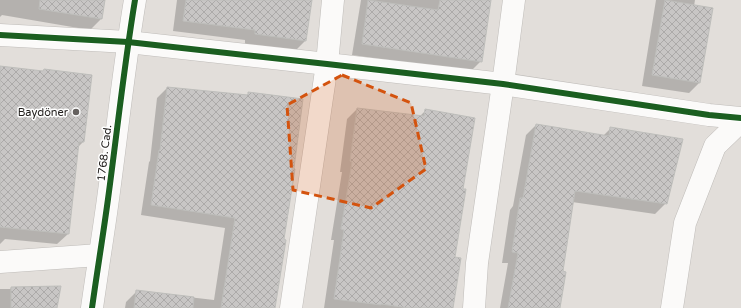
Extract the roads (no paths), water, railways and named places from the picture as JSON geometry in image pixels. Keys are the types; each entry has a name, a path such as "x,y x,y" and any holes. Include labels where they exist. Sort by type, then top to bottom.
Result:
{"street":[{"name":"1768. Cad.","path":"92,308 135,0"},
{"path":"292,308 327,64 333,0"},
{"path":"474,308 477,263 514,0"},
{"path":"0,35 128,42 327,64 503,84 709,115 741,118"},
{"path":"672,308 685,223 715,146 741,122"},
{"path":"0,262 99,255"}],"place":[{"name":"Baydöner","path":"76,112"}]}
